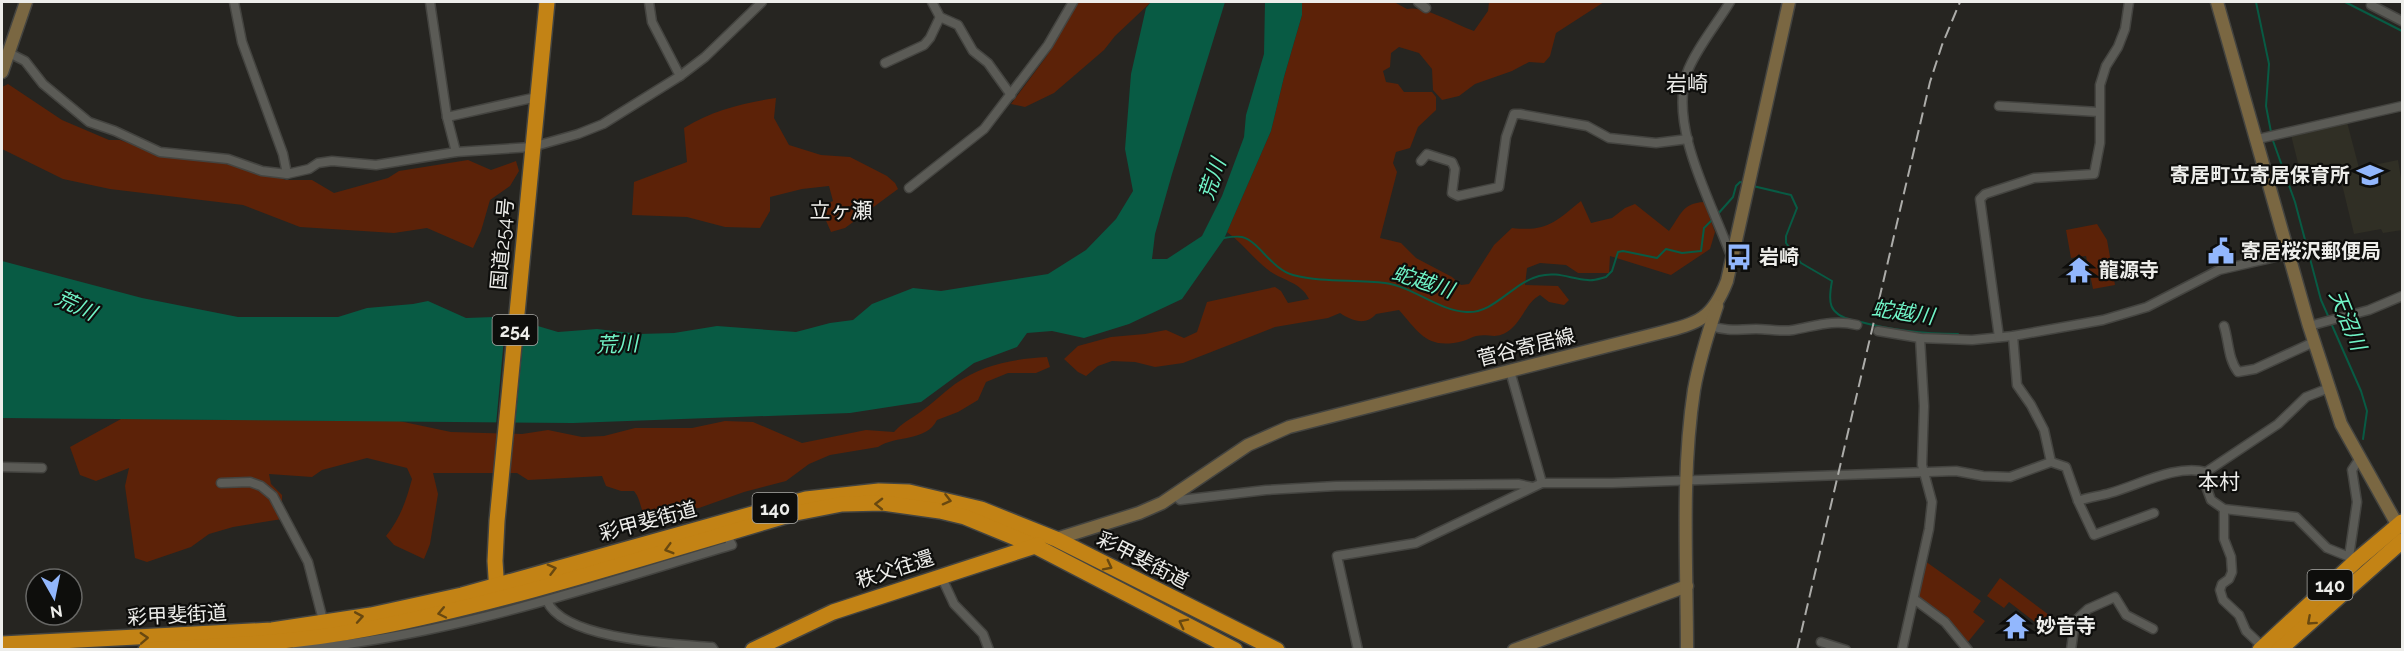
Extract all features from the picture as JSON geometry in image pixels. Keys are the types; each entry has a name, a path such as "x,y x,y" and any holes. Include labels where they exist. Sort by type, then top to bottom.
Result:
{"highway":[{"name":"国道254号","path":"497,592 495,561 501,476 547,2"},
{"name":"彩甲斐街道","path":"146,650 330,639 453,610 497,592 724,528 842,504 883,503 908,499 981,509 1056,539 1277,650"},
{"name":"彩甲斐街道","path":"908,499 965,517 1035,546 1235,650"},
{"name":"140","path":"2261,648 2353,559 2401,531"},
{"name":"140","path":"2279,650 2401,531"},
{"name":"秩父往還","path":"753,650 833,612 1056,539"},
{"path":"1151,608 1158,592"},
{"name":"彩甲斐街道","path":"2,644 231,633 330,639"}],"street":[{"path":"234,2 242,42 284,154 287,174"},
{"path":"430,2 447,117 456,152"},
{"path":"649,2 652,22 680,76"},
{"path":"9,53 25,61 44,84 89,123 115,131 160,152 228,159 262,171 287,174 309,170 318,163 332,160 376,165 456,152 532,147 603,124 680,76 705,57 762,2"},
{"path":"933,2 940,17 958,25 973,51 988,63 1011,95"},
{"path":"909,188 984,129 1048,45 1073,2"},
{"path":"1418,2 1425,8"},
{"path":"1730,2 1688,71 1682,108 1688,140 1706,196 1732,259"},
{"name":"菅谷寄居線","path":"1056,539 1139,513 1162,503 1248,445 1289,427 1700,320 1719,301 1732,259 1789,2"},
{"path":"1999,338 1980,199 1985,194 2034,178 2094,174 2100,143 2100,85 2106,66 2118,47 2125,29 2129,2"},
{"path":"2217,2 2258,139 2309,326 2341,424 2401,531"},
{"path":"2,72 22,4"},
{"path":"2371,5 2403,21"},
{"path":"885,63 924,45 940,17"},
{"path":"447,117 537,97"},
{"path":"1999,106 2099,112"},
{"path":"2258,139 2403,106"},
{"path":"1421,160 1427,154 1452,162 1455,169 1452,193 1458,196 1499,187 1506,137 1514,114 1587,126 1609,138 1656,143 1688,140"},
{"path":"1878,331 1920,338 1962,340 1999,338 2122,316 2147,307 2219,270 2289,254"},
{"path":"2309,326 2369,310 2403,296"},
{"path":"1687,650 1687,480 1695,388 1719,301"},
{"path":"1710,327 1736,332 1752,329 1792,330 1827,322 1843,322 1857,326"},
{"path":"2224,326 2230,344 2232,363 2238,372 2255,369 2314,342"},
{"path":"2013,336 2017,385 2044,430 2051,462"},
{"path":"1902,650 1932,502 1923,471 1924,406 1920,338"},
{"path":"1510,371 1542,483"},
{"path":"2206,472 2278,424 2306,397 2329,388"},
{"path":"2206,472 2207,489 2211,500 2224,508 2295,517 2327,548 2353,559 2356,502 2352,470 2360,458"},
{"path":"1358,650 1337,556 1416,543 1477,516 1542,483 1923,471 1956,471 1983,476 2010,477 2051,462 2066,467 2078,501 2094,535 2154,513"},
{"path":"2,467 42,468"},
{"path":"2078,501 2112,493 2150,478 2196,469 2206,472"},
{"path":"221,483 250,482 261,486 273,496 308,562 330,639"},
{"path":"1174,495 1180,500 1266,490 1336,486 1518,484 1532,487"},
{"path":"2224,508 2224,538 2231,557 2232,572 2220,590 2223,600 2239,615 2246,631 2261,648"},
{"path":"296,650 330,639 462,624 548,601 732,545 724,528"},
{"path":"941,576 954,604 983,634 989,650"},
{"path":"1514,650 1687,586"},
{"path":"2071,650 2075,621 2088,609 2115,597 2126,615 2153,629"},
{"path":"1914,599 1945,622 1968,650"},
{"path":"548,601 557,616 606,634 639,641 712,647 714,650"},
{"path":"1821,642 1846,650"}],"shaded area":[{"path":"1078,2 1151,2 1115,36 1104,50 1054,93 1025,107 1011,104 1046,57"},
{"path":"1302,2 1394,2 1407,9 1431,13 1474,31 1488,11 1489,2 1604,2 1556,33 1550,56 1544,63 1529,62 1512,71 1475,84 1459,96 1442,100 1433,90 1432,69 1419,53 1399,47 1391,53 1390,67 1383,71 1386,82 1398,84 1404,92 1432,92 1436,97 1436,110 1418,127 1410,148 1396,152 1393,163 1397,172 1380,238 1401,243 1416,258 1452,277 1461,285 1469,284 1494,245 1512,228 1534,228 1550,224 1581,201 1591,223 1612,218 1635,204 1669,231 1686,207 1704,202 1715,232 1710,249 1671,275 1610,256 1609,273 1578,273 1566,265 1540,263 1527,268 1525,285 1558,286 1569,300 1564,305 1549,302 1540,295 1531,302 1511,329 1497,336 1481,335 1463,341 1441,343 1419,333 1399,310 1376,314 1363,321 1354,320 1340,313 1328,318 1275,327 1183,363 1155,367 1135,362 1112,361 1098,366 1086,376 1078,372 1064,359 1078,346 1111,337 1166,330 1184,338 1197,332 1207,302 1275,287 1281,291 1288,303 1309,299 1301,288 1272,273 1227,232 1271,131 1302,15"},
{"path":"8,84 62,120 109,140 120,140 165,156 223,163 286,180 312,180 334,193 388,178 399,171 468,160 491,170 516,161 519,171 510,186 490,200 481,231 473,248 427,228 394,233 300,227 243,205 110,189 63,179 2,149 2,87"},
{"path":"776,98 774,118 789,145 821,155 850,157 887,176 898,189 845,228 831,232 820,207 833,201 829,186 802,189 770,197 770,211 760,228 725,227 687,217 632,215 634,182 687,162 684,128 706,116 728,108"},
{"name":"寄居町立寄居保育所","path":"2347,122 2359,168 2398,160 2402,184 2402,230 2383,233 2381,229 2354,234 2339,172 2302,179 2291,135"},
{"path":"2097,224 2107,240 2115,285 2093,289 2086,256 2071,258 2066,230"},
{"path":"1047,357 1050,367 1036,373 1008,373 986,382 978,400 958,412 937,420 926,432 878,447 830,455 809,464 786,481 744,492 699,508 679,509 671,506 665,515 653,523 645,515 634,491 621,491 606,486 602,476 528,480 517,473 433,473 438,494 430,544 424,559 394,545 386,536 399,516 412,479 407,468 367,458 322,470 312,477 269,474 271,484 282,495 282,519 233,527 209,534 191,547 147,562 135,558 125,486 129,468 96,481 80,475 70,447 121,419 399,421 451,432 522,434 548,430 582,437 604,436 635,428 692,428 725,421 753,422 802,443 866,430 894,432 966,377 988,367 1011,361"},
{"path":"1925,561 1981,601 1973,612 1985,621 1967,643 1945,615 1917,597"},
{"path":"2000,578 2049,615 2040,626 2009,602 2004,608 1987,596"}],"water":[{"name":"荒川","path":"1151,2 1225,2 1155,234 1152,259 1167,259 1202,236 1222,196 1244,137 1246,115 1264,54 1265,2 1302,2 1302,15 1271,131 1224,239 1182,299 1129,324 1084,338 1052,331 1027,333 1017,347 974,363 921,402 850,413 573,423 2,418 2,261 142,298 238,317 338,317 367,308 428,301 466,318 494,317 558,332 597,329 639,334 674,333 717,326 796,332 830,323 853,320 872,304 913,288 941,291 1048,274 1086,250 1116,219 1133,191 1125,149 1131,74 1146,8"}],"pier":[{"path":"506,316 525,320 515,425 496,425"}],"waterway":[{"name":"天沼川","path":"2256,2 2269,64 2266,106 2271,132"},
{"path":"2345,2 2402,31"},
{"name":"天沼川","path":"2272,138 2295,202 2321,300 2329,318"},
{"name":"蛇越川","path":"1717,215 1733,197 1736,186 1740,182 1744,183"},
{"name":"蛇越川","path":"1753,186 1791,195 1797,208 1786,236 1786,243 1801,263 1832,281 1831,306 1838,314 1852,320"},
{"name":"蛇越川","path":"1224,238 1240,237 1248,240 1278,267 1293,275 1396,285 1445,307 1466,312 1485,308 1520,285 1539,276 1558,275 1590,280 1606,277 1612,271 1618,252 1657,258 1666,249 1682,253 1701,251 1704,228 1713,219"},
{"name":"蛇越川","path":"1857,321 1907,331 1958,334"},
{"name":"天沼川","path":"2331,323 2361,391 2367,411 2363,439"}],"railway":[{"path":"1797,650 1930,82 1960,2"}],"place":[{"name":"寄居町立寄居保育所","path":"2370,175"},
{"name":"寄居桜沢郵便局","path":"2221,251"},
{"name":"岩崎","path":"1739,257"},
{"name":"龍源寺","path":"2079,270"},
{"name":"妙音寺","path":"2016,626"}],"district":[{"name":"岩崎","path":"1687,83"},
{"name":"立ヶ瀬","path":"841,210"},
{"name":"本村","path":"2219,481"}]}
